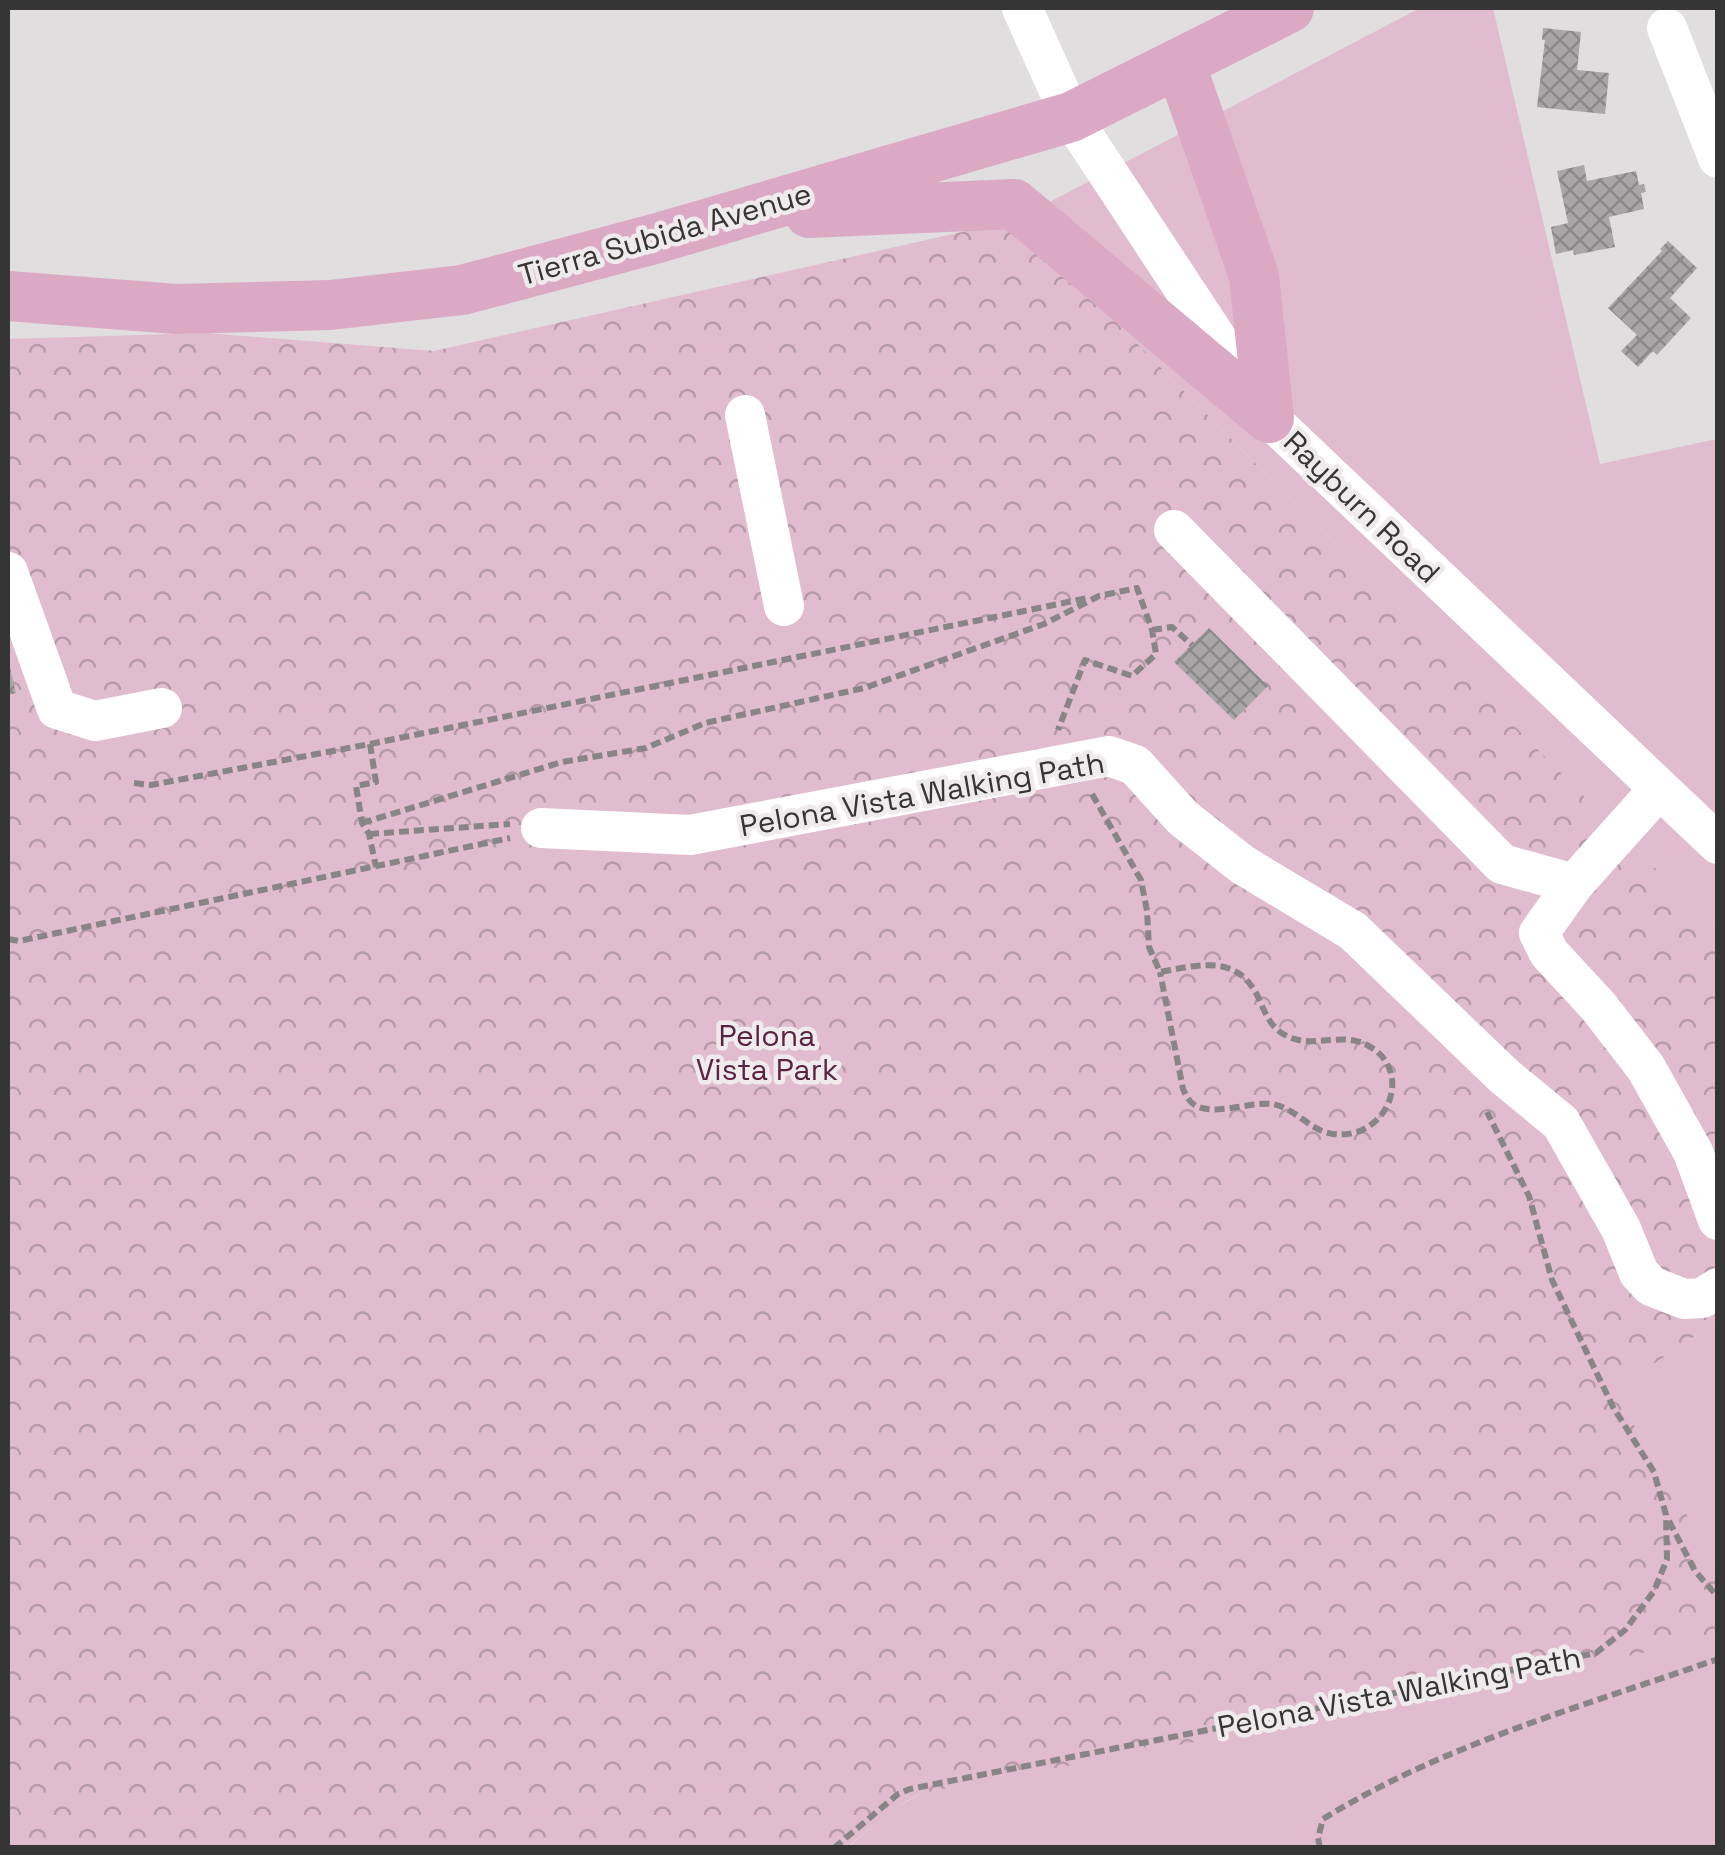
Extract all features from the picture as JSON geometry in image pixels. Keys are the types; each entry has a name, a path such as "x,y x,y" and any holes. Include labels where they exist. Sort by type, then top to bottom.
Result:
{"main road":[{"name":"Tierra Subida Avenue","path":"8,296 176,308 330,305 462,290 1072,117 1288,8"},
{"path":"1180,63 1254,276 1269,418"},
{"path":"729,217 1014,204 1269,418"}],"street":[{"name":"Rayburn Road","path":"1022,8 1072,117 1269,418 1718,844"},
{"path":"1668,28 1718,158"},
{"path":"745,415 784,606"},
{"path":"1174,530 1502,864 1574,884"},
{"path":"8,572 57,708 95,722 162,708"},
{"name":"Pelona Vista Walking Path","path":"540,828 690,836 1109,756 1135,765 1183,818 1242,865 1353,931 1504,1076 1561,1123 1621,1230 1639,1273 1652,1286 1684,1298 1702,1298 1718,1288"},
{"path":"1660,789 1574,884 1538,933 1550,954 1600,1006 1646,1068 1693,1152 1718,1220"}],"path":[{"path":"134,783 151,785 370,744 1137,588 1156,654 1132,676 1085,660 1066,704"},
{"path":"362,824 562,762 646,748 705,723 864,688 1044,624 1099,596"},
{"path":"1152,630 1172,627 1192,644"},
{"path":"370,744 376,782 356,786 362,824 369,834 376,867"},
{"path":"1074,762 1142,880 1149,947 1160,972 1183,1089 1192,1104 1207,1110 1266,1103 1284,1106 1329,1134 1356,1133 1382,1116 1391,1100 1392,1083 1388,1067 1368,1045 1335,1039 1297,1041 1282,1034 1266,1016 1246,980 1222,965 1210,963 1160,972"},
{"path":"369,834 501,824 540,828"},
{"path":"8,939 19,941 502,841 540,828"},
{"name":"Pelona Vista Walking Path","path":"834,1848 898,1794 910,1789 1596,1654 1626,1630 1654,1591 1667,1559 1666,1515 1654,1472 1613,1407 1552,1280 1530,1196 1480,1096"},
{"path":"1666,1515 1694,1571 1718,1596"},
{"path":"1320,1848 1323,1818 1414,1769 1446,1754 1718,1659"}],"green space":[{"path":"1420,8 1493,8 1600,464 1717,439 1717,931 1015,220"},
{"name":"Pelona Vista Park","path":"1015,220 1717,931 1717,1321 1614,1391 1717,1566 1717,1637 1451,1694 923,1793 892,1810 848,1847 8,1847 8,339 206,333 434,351"},
{"path":"1717,1321 1717,1566 1614,1391"},
{"path":"1717,1637 1717,1847 848,1848 887,1812 923,1793"}],"building":[{"path":"1543,28 1581,32 1577,70 1609,73 1605,114 1537,107"},
{"path":"1584,165 1587,181 1636,171 1639,185 1644,184 1646,192 1641,193 1644,209 1609,217 1615,247 1574,255 1573,250 1556,254 1551,227 1568,223 1557,171"},
{"path":"1668,241 1697,268 1670,298 1691,318 1657,355 1653,351 1638,367 1621,351 1637,335 1608,308"},
{"path":"1209,628 1268,686 1234,720 1174,662"},
{"path":"8,660 16,693 8,695"}]}
